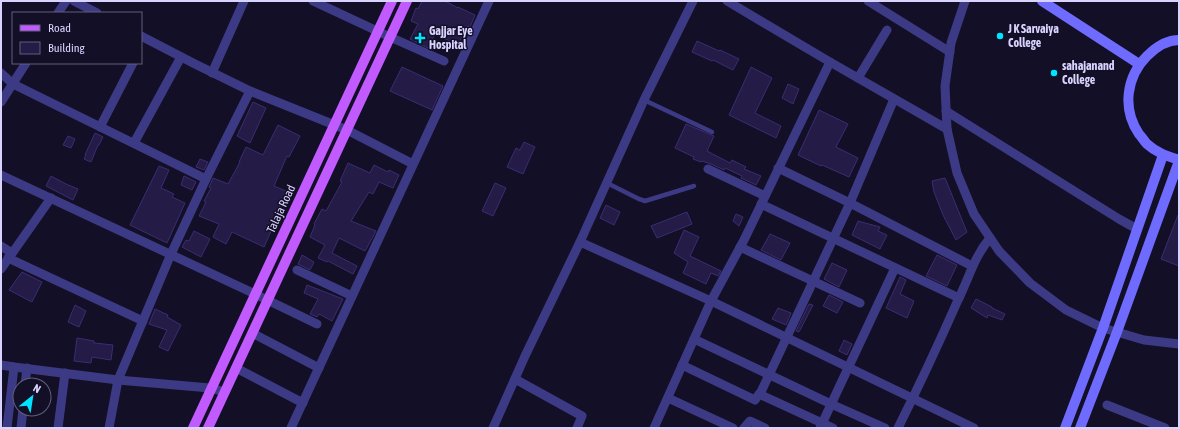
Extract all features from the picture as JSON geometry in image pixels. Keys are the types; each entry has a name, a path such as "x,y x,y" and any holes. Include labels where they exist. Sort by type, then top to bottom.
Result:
{"main road":[{"name":"Talaja Road","path":"193,428 210,388 392,1"},
{"path":"208,428 407,1"}],"street":[{"path":"59,12 66,1"},
{"path":"74,1 95,12"},
{"path":"212,73 244,1"},
{"path":"313,1 390,38 444,61"},
{"path":"291,428 489,1"},
{"path":"493,428 580,242 644,100 693,1"},
{"path":"727,1 947,129"},
{"path":"868,1 950,52"},
{"path":"965,1 951,43 945,86 946,111 947,129 957,173 974,214 999,251 1030,283 1066,310 1102,328 1144,340 1179,344"},
{"path":"1042,1 1139,64"},
{"path":"858,78 887,30"},
{"path":"1080,428 1117,332 1179,160 1163,156 1146,143 1134,125 1128,105 1130,83 1139,64 1154,49 1174,40 1179,40"},
{"path":"142,41 181,57 250,91 347,130 414,164"},
{"path":"134,143 181,57"},
{"path":"654,428 711,301 740,247 830,62"},
{"path":"1,102 25,64"},
{"path":"100,126 132,64"},
{"path":"1,73 13,84 206,179"},
{"path":"109,428 118,380 171,254 206,179 250,91"},
{"path":"682,365 755,400 760,394 850,203 894,99"},
{"path":"946,111 1137,229"},
{"path":"1065,428 1163,156"},
{"path":"778,168 850,203 972,266"},
{"path":"708,169 834,238 959,298"},
{"path":"1,175 317,324"},
{"path":"1,269 50,198"},
{"path":"898,428 959,298 972,266 982,248 990,238"},
{"path":"580,242 711,301 974,428"},
{"path":"1,246 10,256 143,321"},
{"path":"740,247 814,280 860,303"},
{"path":"821,426 895,268"},
{"path":"297,270 352,296"},
{"path":"252,333 319,368"},
{"path":"694,339 885,428"},
{"path":"1,364 14,367 118,380 210,388 225,392"},
{"path":"7,428 14,367"},
{"path":"26,377 27,368"},
{"path":"236,368 303,403"},
{"path":"58,428 65,373"},
{"path":"515,379 582,416 577,428"},
{"path":"760,394 821,426 833,428"},
{"path":"668,398 733,428"},
{"path":"1108,405 1165,428"},
{"path":"20,428 22,417"},
{"path":"744,428 750,421 765,428"}],"lane":[{"path":"644,100 712,132"},
{"path":"606,183 645,201 694,186"}],"building":[{"path":"422,1 445,1 475,15 470,27 467,26 458,45 435,34 428,48 410,39 418,24 411,21 416,8 418,9"},
{"path":"697,41 739,59 733,70 692,52"},
{"path":"402,67 443,86 432,110 390,91"},
{"path":"751,67 772,78 755,113 781,126 776,138 729,115"},
{"path":"788,84 799,89 793,104 782,98"},
{"path":"253,102 266,108 250,143 237,136"},
{"path":"819,110 848,124 836,147 858,158 849,177 798,155"},
{"path":"686,124 714,136 707,151 730,163 732,160 746,167 744,169 761,176 756,185 725,168 724,170 711,164 693,159 694,157 675,148"},
{"path":"278,125 300,136 289,157 287,156 274,186 286,191 279,208 281,209 264,247 232,232 226,244 213,237 219,224 199,216 206,202 204,201 211,188 209,187 213,178 228,184 246,147 263,155"},
{"path":"95,133 103,137 91,162 84,159"},
{"path":"68,136 75,139 71,148 63,145"},
{"path":"524,142 535,147 523,174 507,167 516,148 520,150"},
{"path":"200,159 208,162 204,170 196,167"},
{"path":"348,163 370,173 374,165 388,172 389,170 399,175 393,188 379,182 373,194 369,192 351,221 376,231 365,251 339,238 332,253 357,266 353,274 328,261 327,262 318,258 325,245 310,237 315,225 314,224 322,209 326,211 342,182 340,181"},
{"path":"159,166 169,170 161,188 174,194 172,197 185,203 167,243 130,225"},
{"path":"51,176 78,189 73,200 46,186"},
{"path":"184,176 196,182 192,190 181,185"},
{"path":"945,178 967,232 956,240 943,215 934,192 932,181"},
{"path":"495,183 506,188 493,216 482,211"},
{"path":"606,205 620,212 614,225 600,218"},
{"path":"687,212 692,224 657,238 651,226"},
{"path":"736,214 743,217 739,226 733,221"},
{"path":"1179,215 1179,266 1161,259"},
{"path":"858,221 880,227 878,231 887,235 880,249 852,235"},
{"path":"684,230 699,237 690,256 721,271 718,276 711,273 706,284 683,273 688,262 674,253"},
{"path":"194,231 210,239 201,257 182,247 186,240 189,241"},
{"path":"770,234 790,243 781,260 761,250"},
{"path":"302,255 314,262 310,270 298,264"},
{"path":"937,255 957,265 947,286 926,276"},
{"path":"832,263 847,270 839,287 824,279"},
{"path":"22,272 42,282 32,302 9,290"},
{"path":"900,277 906,280 900,294 914,301 907,318 886,308"},
{"path":"307,285 343,299 332,321 319,314 317,317 310,314 318,299 304,293"},
{"path":"829,295 843,302 837,313 823,306"},
{"path":"976,299 1005,314 1002,320 988,315 987,318 971,308"},
{"path":"809,304 813,305 799,332 796,331"},
{"path":"75,305 86,311 79,327 68,322"},
{"path":"778,308 791,313 786,325 772,319"},
{"path":"155,309 168,315 167,317 181,325 168,351 159,347 167,330 149,324"},
{"path":"77,338 94,341 94,343 113,345 111,360 92,357 91,363 74,361"},
{"path":"844,340 852,344 847,355 839,351"}],"place":[{"name":"J K Sarvaiya College","path":"1000,36"},
{"name":"Gajjar Eye Hospital","path":"420,38"},
{"name":"sahajanand College","path":"1054,73"}]}
